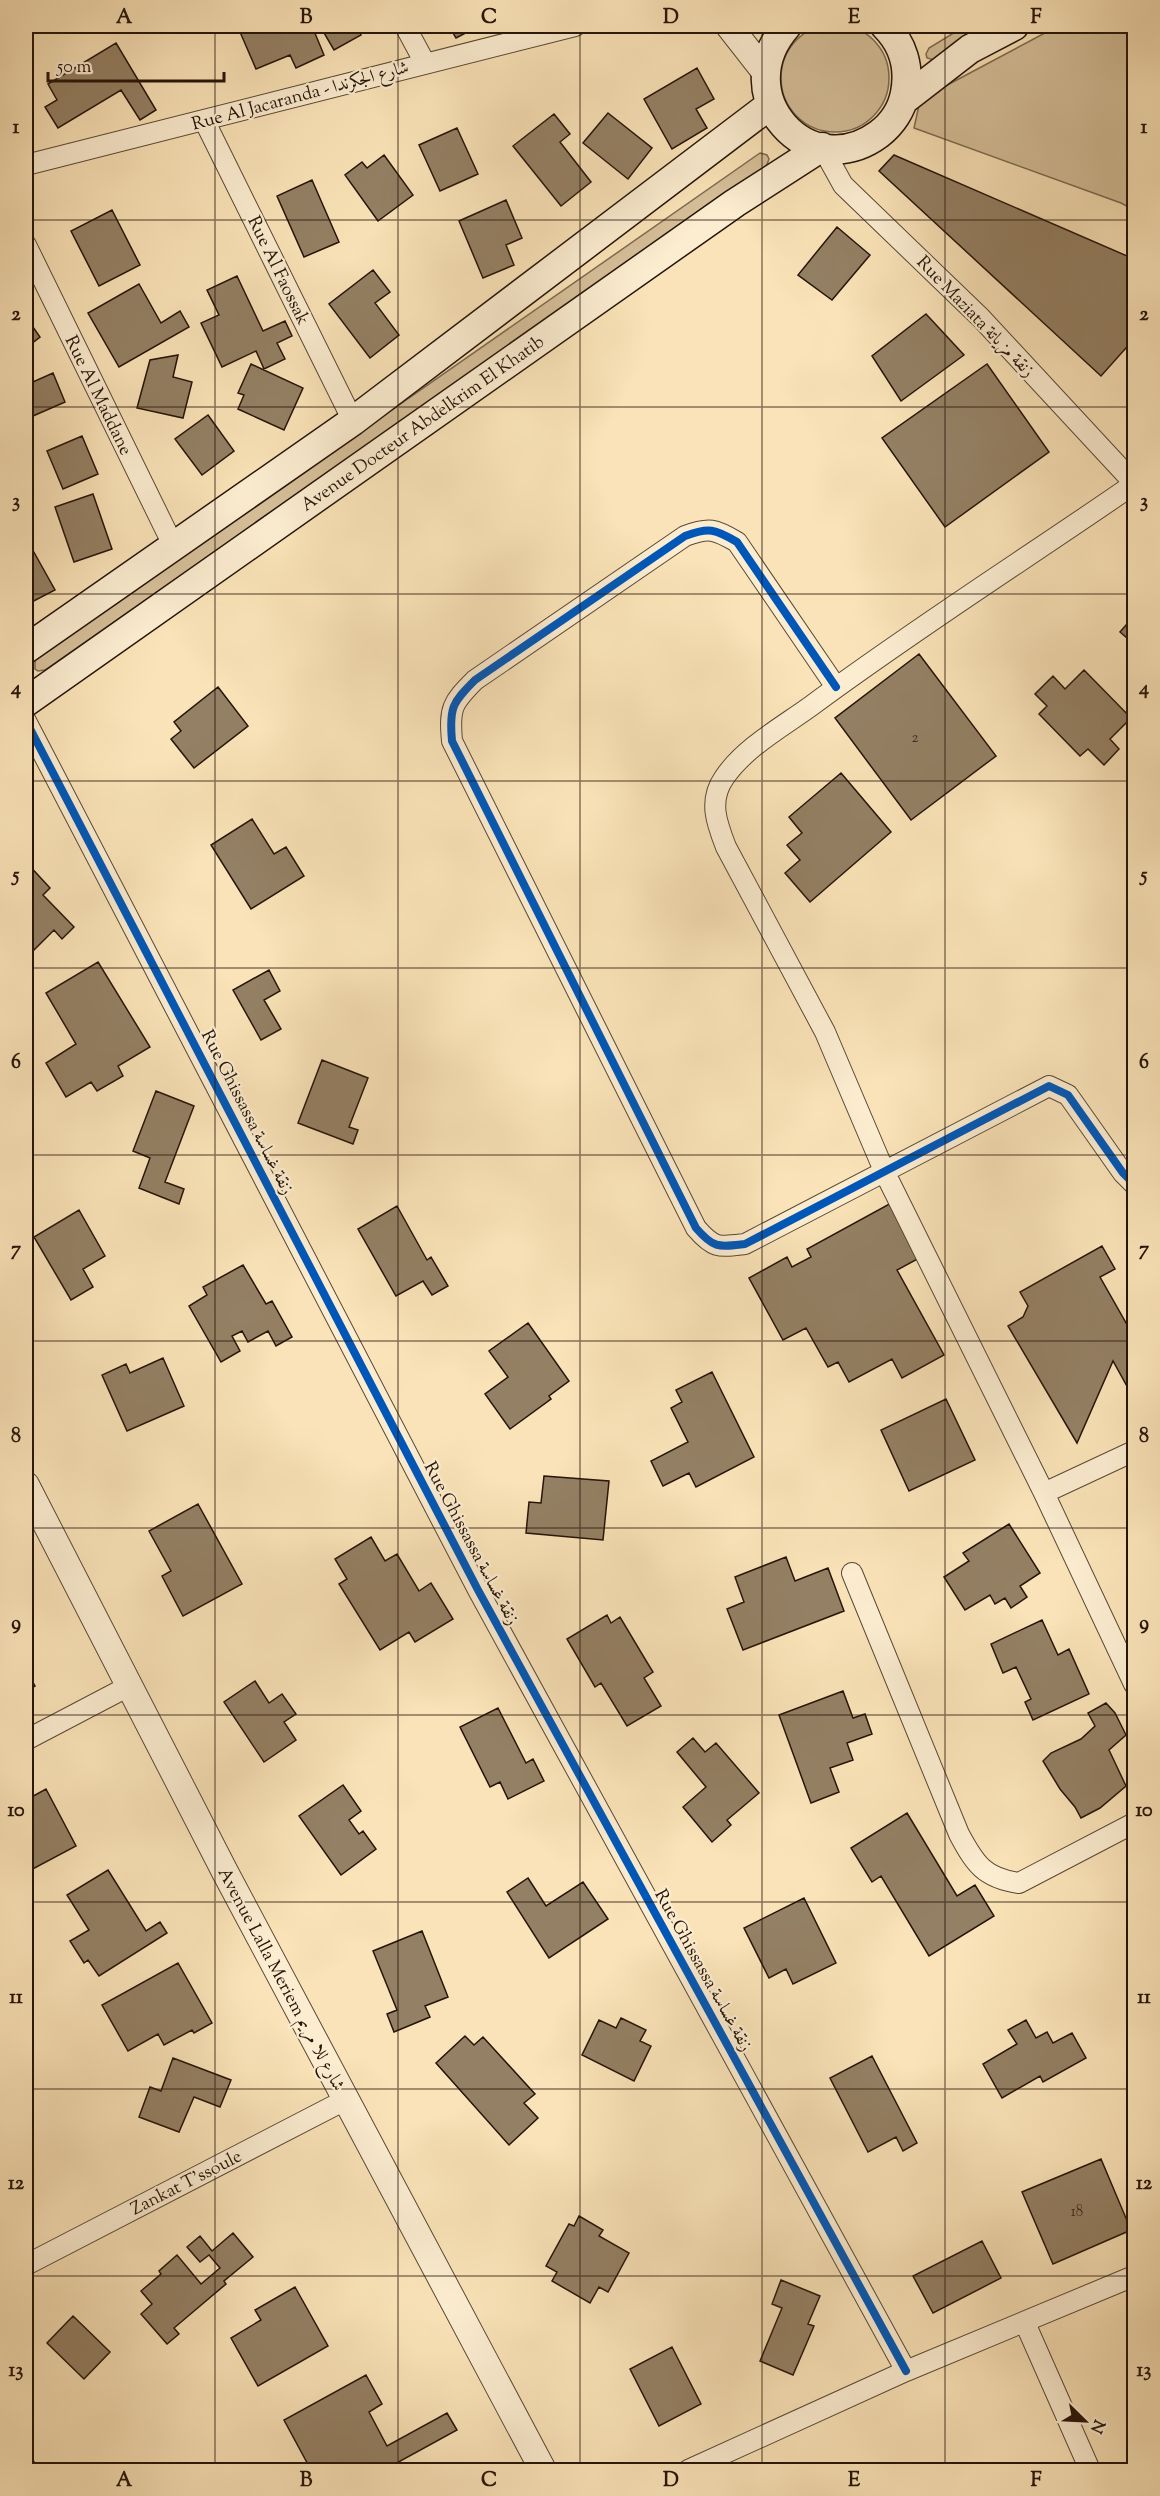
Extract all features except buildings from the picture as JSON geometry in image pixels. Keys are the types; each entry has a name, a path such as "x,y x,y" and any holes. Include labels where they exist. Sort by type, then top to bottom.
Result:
{"main road":[{"path":"787,26 776,39 768,55 765,72 770,105 779,120 791,133 805,142 838,149 855,146 871,139 891,122 904,100 907,66 902,49 885,26"},
{"path":"904,100 970,49 1014,26"},
{"path":"26,649 353,421 770,105"},
{"name":"Avenue Docteur Abdelkrim El Khatib","path":"26,702 735,203 822,147"}],"street":[{"path":"405,26 425,63"},
{"name":"Rue Al Jacaranda - شارع الجكرندا","path":"26,165 575,26"},
{"path":"729,26 765,72"},
{"name":"Rue Al Faossak","path":"204,120 353,421"},
{"name":"Rue Maziata زنقة مزياتة","path":"822,147 843,185 981,318 1134,484"},
{"name":"Rue Al Maddane","path":"26,245 173,545"},
{"path":"1134,484 836,687 741,758 723,779 716,795 714,818 726,847 825,1032 885,1173 1044,1493 1134,1684"},
{"path":"836,687 737,542 719,532 704,529 685,537 476,680 455,699 450,720 452,741 696,1228 706,1240 718,1248 745,1244 1048,1086 1068,1095 1123,1173 1134,1184"},
{"name":"Rue Ghissassa زنقة غساسة","path":"26,721 478,1590 906,2371"},
{"path":"1044,1493 1134,1451"},
{"name":"Avenue Lalla Meriem شارع للا مريم","path":"26,1485 257,1933 543,2470"},
{"path":"852,1573 959,1834 974,1861 988,1874 1004,1881 1019,1883 1134,1823"},
{"path":"26,1740 129,1686"},
{"name":"Zankat T'ssoule","path":"26,2265 347,2099"},
{"path":"688,2470 906,2371 1134,2276"},
{"path":"1025,2323 1090,2470"}],"shaded area":[{"path":"835,24 856,28 873,40 885,57 889,78 885,99 873,116 856,128 835,132 814,128 797,116 785,99 781,78 785,57 797,40 814,28"},
{"path":"965,26 988,26 934,60 927,58 929,48"},
{"path":"1058,26 1134,26 1134,210 1121,203 914,128 919,105 938,90"},
{"path":"760,153 767,155 769,159 766,167 45,670 35,669 35,659"}],"cycle path":[{"path":"836,687 737,542 717,532 700,531 685,536 475,680 461,695 452,713 452,741 696,1228 708,1240 718,1245 745,1244 1049,1086 1068,1095 1123,1173 1134,1184"},
{"path":"26,721 478,1590 906,2371"}]}
